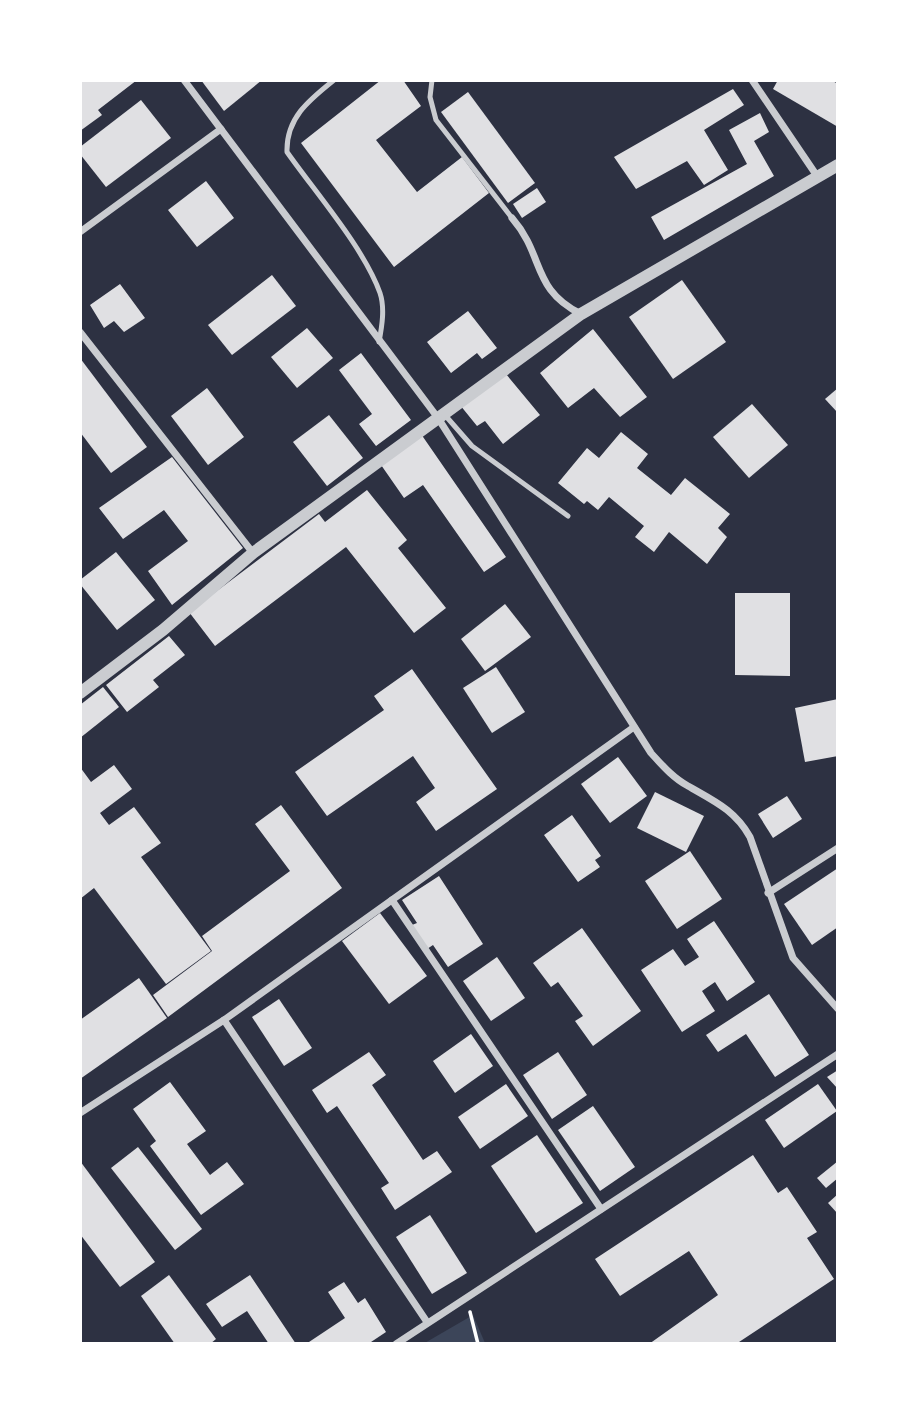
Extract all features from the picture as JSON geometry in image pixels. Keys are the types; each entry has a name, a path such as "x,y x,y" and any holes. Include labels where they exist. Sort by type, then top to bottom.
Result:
{"street":[{"path":"184,80 379,342 441,416 651,753 670,773 740,819 750,837 793,958 838,1009"},
{"path":"752,80 817,176"},
{"path":"80,232 221,129"},
{"path":"80,694 163,630 253,553 581,314 642,282 838,165"},
{"path":"512,218 528,237 545,285 560,304 581,314"},
{"path":"80,332 253,553"},
{"path":"80,1113 224,1020 634,727"},
{"path":"768,893 838,848"},
{"path":"392,900 601,1209"},
{"path":"224,1020 427,1322"},
{"path":"396,1343 406,1340 427,1322 838,1054"}],"lane":[{"path":"334,80 308,101 291,123 287,139 288,152 360,256 380,294 383,321 379,342"},
{"path":"432,80 430,97 436,120 512,218"},
{"path":"441,416 472,446 568,516"}],"path":[{"path":"460,1301 470,1312 478,1343"}],"shaded area":[{"path":"473,1315 485,1343 423,1344"}],"building":[{"path":"80,80 137,80 98,110 102,115 80,131"},
{"path":"201,80 262,80 224,111"},
{"path":"381,80 403,80 421,106 376,140 417,192 462,157 489,193 394,267 301,143"},
{"path":"778,80 831,80 838,84 838,127 773,89"},
{"path":"733,89 744,105 704,130 728,170 704,185 687,161 636,189 614,157"},
{"path":"468,92 535,183 508,203 441,112"},
{"path":"141,100 171,138 106,187 80,154 80,147"},
{"path":"760,113 769,132 754,141 774,176 664,240 651,217 747,164 729,130"},
{"path":"206,181 234,218 197,247 168,210"},
{"path":"537,188 546,202 522,218 513,204"},
{"path":"272,275 296,306 232,355 208,325"},
{"path":"682,280 726,342 673,379 629,317"},
{"path":"120,284 145,318 124,332 114,321 104,328 90,305"},
{"path":"468,311 497,348 482,359 477,353 451,373 427,342"},
{"path":"307,328 333,358 297,388 271,357"},
{"path":"593,329 647,397 620,417 594,388 568,408 540,373"},
{"path":"361,353 411,420 376,446 359,424 372,414 339,370"},
{"path":"80,358 147,447 111,473 80,432"},
{"path":"506,374 540,415 503,444 485,421 477,426 460,405"},
{"path":"207,388 244,437 208,465 171,416"},
{"path":"838,388 838,413 825,399"},
{"path":"752,404 788,445 749,478 713,437"},
{"path":"329,415 363,458 327,486 293,442"},
{"path":"621,432 648,454 637,468 671,495 685,478 730,514 718,528 727,537 707,564 669,532 654,552 635,537 644,526 609,497 598,510 587,501 584,504 558,483 587,448 599,458"},
{"path":"421,434 506,557 484,572 423,485 404,498 379,462"},
{"path":"172,457 243,548 172,605 148,571 188,541 164,510 123,539 99,508"},
{"path":"367,490 407,540 398,548 446,608 414,633 346,547 215,646 189,612 319,514 325,522"},
{"path":"116,552 155,600 117,630 80,584 80,580"},
{"path":"735,593 790,593 790,676 735,675"},
{"path":"505,604 531,637 485,671 461,639"},
{"path":"169,636 185,655 153,680 159,687 127,712 106,685"},
{"path":"496,667 525,712 492,733 463,688"},
{"path":"412,669 497,789 436,831 416,802 435,788 413,756 327,816 295,772 384,710 374,696"},
{"path":"103,687 119,707 80,738 80,705"},
{"path":"838,699 838,756 805,762 795,708"},
{"path":"618,757 647,796 610,823 581,784"},
{"path":"114,765 132,789 100,813 109,825 134,807 161,843 141,857 211,951 166,984 94,888 80,899 80,767 91,782"},
{"path":"655,792 704,816 686,852 637,828"},
{"path":"787,796 802,819 773,838 758,814"},
{"path":"281,805 342,888 168,1017 153,995 212,951 202,936 290,871 255,824"},
{"path":"572,815 601,856 595,860 600,867 578,882 544,835"},
{"path":"690,851 722,899 677,929 645,881"},
{"path":"838,868 838,927 812,945 784,904"},
{"path":"439,876 483,944 448,967 433,945 427,949 412,925 417,923 402,900"},
{"path":"380,913 427,976 389,1004 342,941"},
{"path":"714,921 755,982 727,1001 715,982 702,991 715,1011 682,1032 641,970 673,949 685,966 699,957 687,939"},
{"path":"582,928 641,1011 593,1046 575,1021 583,1016 558,982 551,987 533,963"},
{"path":"497,957 525,998 491,1021 463,981"},
{"path":"139,978 167,1018 80,1079 80,1020"},
{"path":"769,994 809,1055 775,1077 746,1034 718,1052 706,1035"},
{"path":"279,999 312,1048 284,1066 252,1017"},
{"path":"471,1034 493,1066 455,1093 433,1061"},
{"path":"369,1052 386,1075 372,1085 423,1160 437,1151 452,1172 395,1210 381,1188 389,1183 337,1106 327,1113 312,1090"},
{"path":"558,1052 587,1095 552,1119 523,1075"},
{"path":"838,1070 838,1089 827,1077"},
{"path":"170,1082 206,1131 187,1144 210,1175 227,1162 244,1184 201,1215 150,1146 156,1141 133,1109"},
{"path":"506,1084 528,1116 480,1149 458,1117"},
{"path":"818,1084 837,1111 784,1148 765,1120"},
{"path":"593,1106 635,1167 600,1191 558,1130"},
{"path":"537,1135 583,1203 536,1233 491,1166"},
{"path":"138,1147 202,1229 175,1250 111,1168"},
{"path":"753,1155 778,1193 787,1187 817,1232 807,1238 834,1279 736,1344 649,1344 718,1295 689,1251 620,1296 595,1259"},
{"path":"80,1161 155,1262 120,1287 80,1234"},
{"path":"838,1161 838,1178 826,1188 817,1178"},
{"path":"838,1194 838,1214 828,1203"},
{"path":"430,1215 467,1273 432,1294 396,1237"},
{"path":"169,1275 216,1339 210,1344 175,1344 141,1296"},
{"path":"250,1275 296,1344 269,1344 247,1311 222,1327 206,1304"},
{"path":"344,1282 358,1303 365,1298 386,1332 368,1344 306,1344 345,1318 328,1292"}]}
